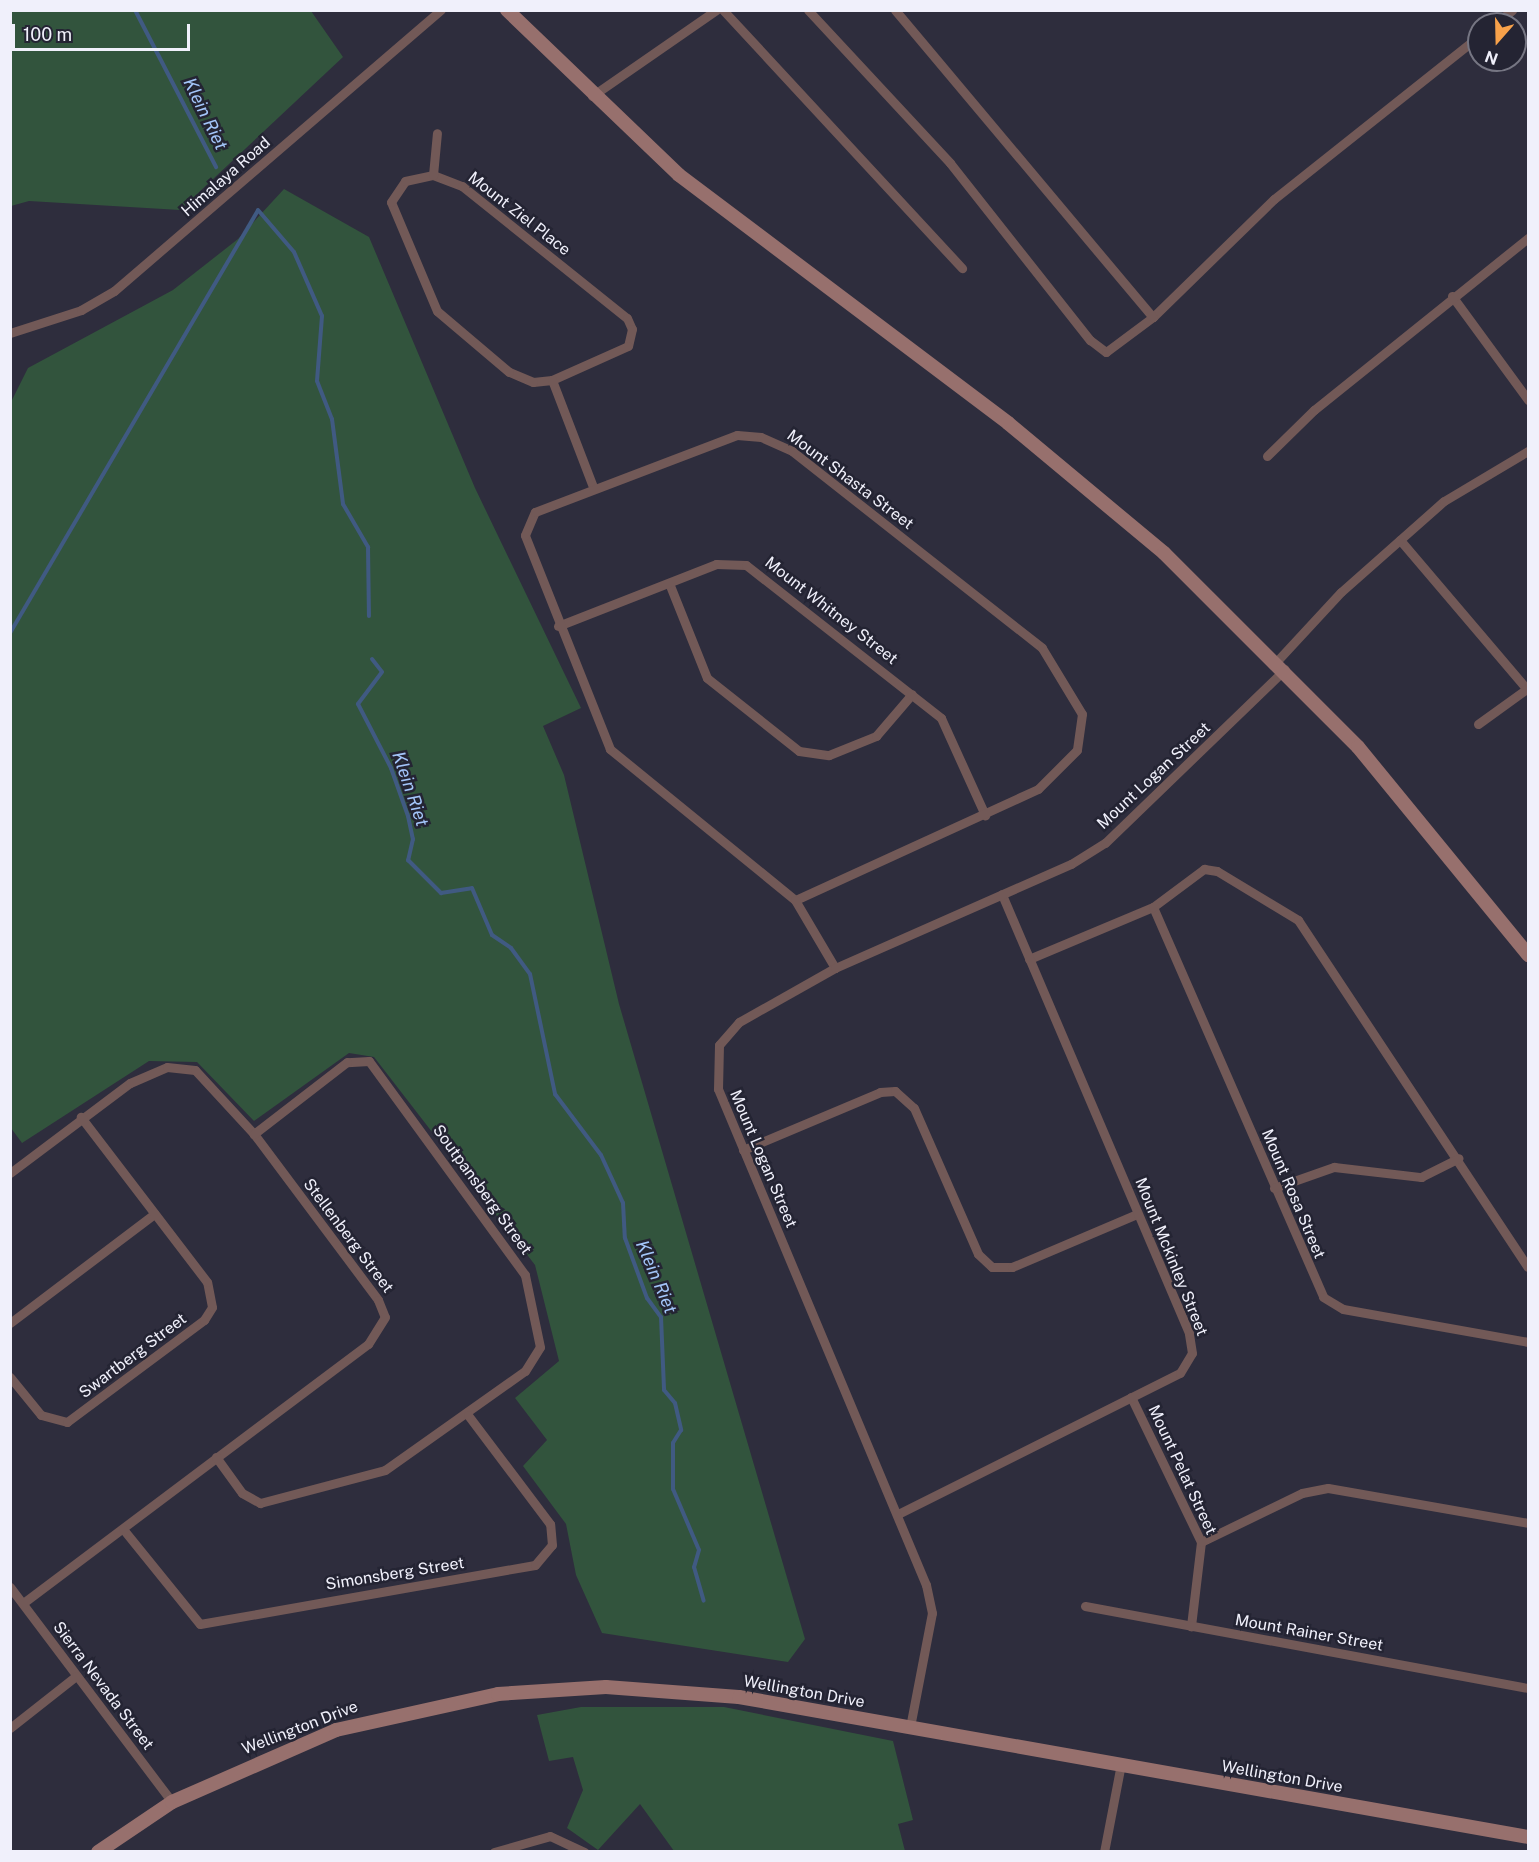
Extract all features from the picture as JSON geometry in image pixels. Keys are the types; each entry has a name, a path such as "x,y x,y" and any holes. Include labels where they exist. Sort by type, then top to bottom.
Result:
{"street":[{"name":"Himalaya Road","path":"10,333 81,310 114,291 441,10"},
{"path":"507,10 592,96 688,182 1097,495 1281,665 1437,838 1528,955"},
{"path":"592,96 716,10"},
{"path":"723,10 962,268"},
{"path":"807,10 950,163 1097,347 1118,348 1274,199 1467,46"},
{"path":"895,10 1153,317"},
{"path":"432,175 437,133"},
{"name":"Mount Ziel Place","path":"432,175 462,186 630,323 632,335 624,350 552,380 533,382 509,372 427,297 391,202 405,181 432,175"},
{"path":"1267,456 1452,296 1528,238"},
{"path":"1452,296 1528,400"},
{"path":"552,380 593,487"},
{"name":"Mount Shasta Street","path":"795,900 1038,789 1081,740 1082,714 1042,648 777,442 719,438 535,512 526,525 528,549 610,749 795,900 835,968"},
{"name":"Mount Logan Street","path":"910,1727 932,1613 898,1514 718,1089 719,1045 739,1022 835,968 1002,894 1105,843 1281,665 1341,592 1444,501 1528,451"},
{"path":"1400,540 1528,689 1478,724"},
{"name":"Mount Whitney Street","path":"558,626 716,564 746,565 940,718 985,815"},
{"path":"669,583 710,683 799,751 829,755 876,736 912,694"},
{"path":"1029,959 1152,907 1192,874 1210,869 1298,920 1459,1158 1528,1268"},
{"name":"Mount Mckinley Street","path":"898,1514 1180,1373 1192,1353 1137,1214 1002,894"},
{"name":"Mount Rosa Street","path":"1152,907 1317,1289 1331,1304 1528,1342"},
{"name":"Soutpansberg Street","path":"216,1457 250,1499 272,1502 396,1466 468,1414 537,1356 540,1337 530,1287 386,1078 369,1061 352,1060 254,1134"},
{"name":"Stellenberg Street","path":"10,1173 81,1117 154,1070 180,1067 206,1077 254,1134 378,1300 385,1317 368,1344 23,1604"},
{"path":"742,1150 880,1092 895,1091 914,1108 978,1254 992,1266 1012,1267 1137,1214"},
{"name":"Swartberg Street","path":"10,1377 41,1415 67,1422 207,1317 212,1301 207,1282 81,1117"},
{"path":"1274,1188 1334,1167 1421,1177 1459,1158"},
{"path":"10,1323 153,1214"},
{"name":"Mount Pelat Street","path":"1131,1397 1201,1542 1191,1626"},
{"name":"Simonsberg Street","path":"123,1530 192,1620 211,1625 362,1592 536,1564 552,1545 550,1524 468,1414"},
{"path":"1201,1542 1302,1493 1328,1488 1528,1523"},
{"name":"Sierra Nevada Street","path":"10,1587 172,1802"},
{"name":"Mount Rainer Street","path":"1085,1606 1528,1688"},
{"path":"10,1728 76,1676"},
{"name":"Wellington Drive","path":"98,1851 172,1802 336,1730 498,1694 568,1687 675,1690 910,1727 1528,1837"},
{"path":"1104,1851 1121,1764"},
{"path":"494,1851 550,1836 584,1851"}],"green space":[{"path":"10,11 311,11 343,57 180,210 29,201 11,206"},
{"path":"284,189 369,237 475,488 581,708 543,726 564,775 619,1004 805,1639 788,1662 602,1633 576,1575 566,1524 523,1466 547,1440 515,1398 559,1361 535,1265 374,1057 349,1053 254,1121 197,1062 149,1061 22,1143 11,1128 11,402 28,368 173,290 238,239"},
{"path":"581,1707 724,1707 893,1741 913,1820 898,1824 905,1851 674,1851 640,1804 598,1850 567,1828 583,1790 573,1757 549,1761 537,1715"}],"waterway":[{"name":"Klein Riet","path":"135,10 216,167"},
{"path":"10,633 258,210 294,252 322,316 317,381 332,419 343,504 368,547 369,616"},
{"name":"Klein Riet","path":"372,659 382,672 358,704 391,768 408,816 413,839 408,860 441,893 472,888 492,935 511,948 530,974 555,1094 601,1155 623,1203 625,1238 647,1298 661,1317 664,1390 675,1403 681,1430 673,1443 673,1489 699,1550 694,1567 704,1601"}]}
